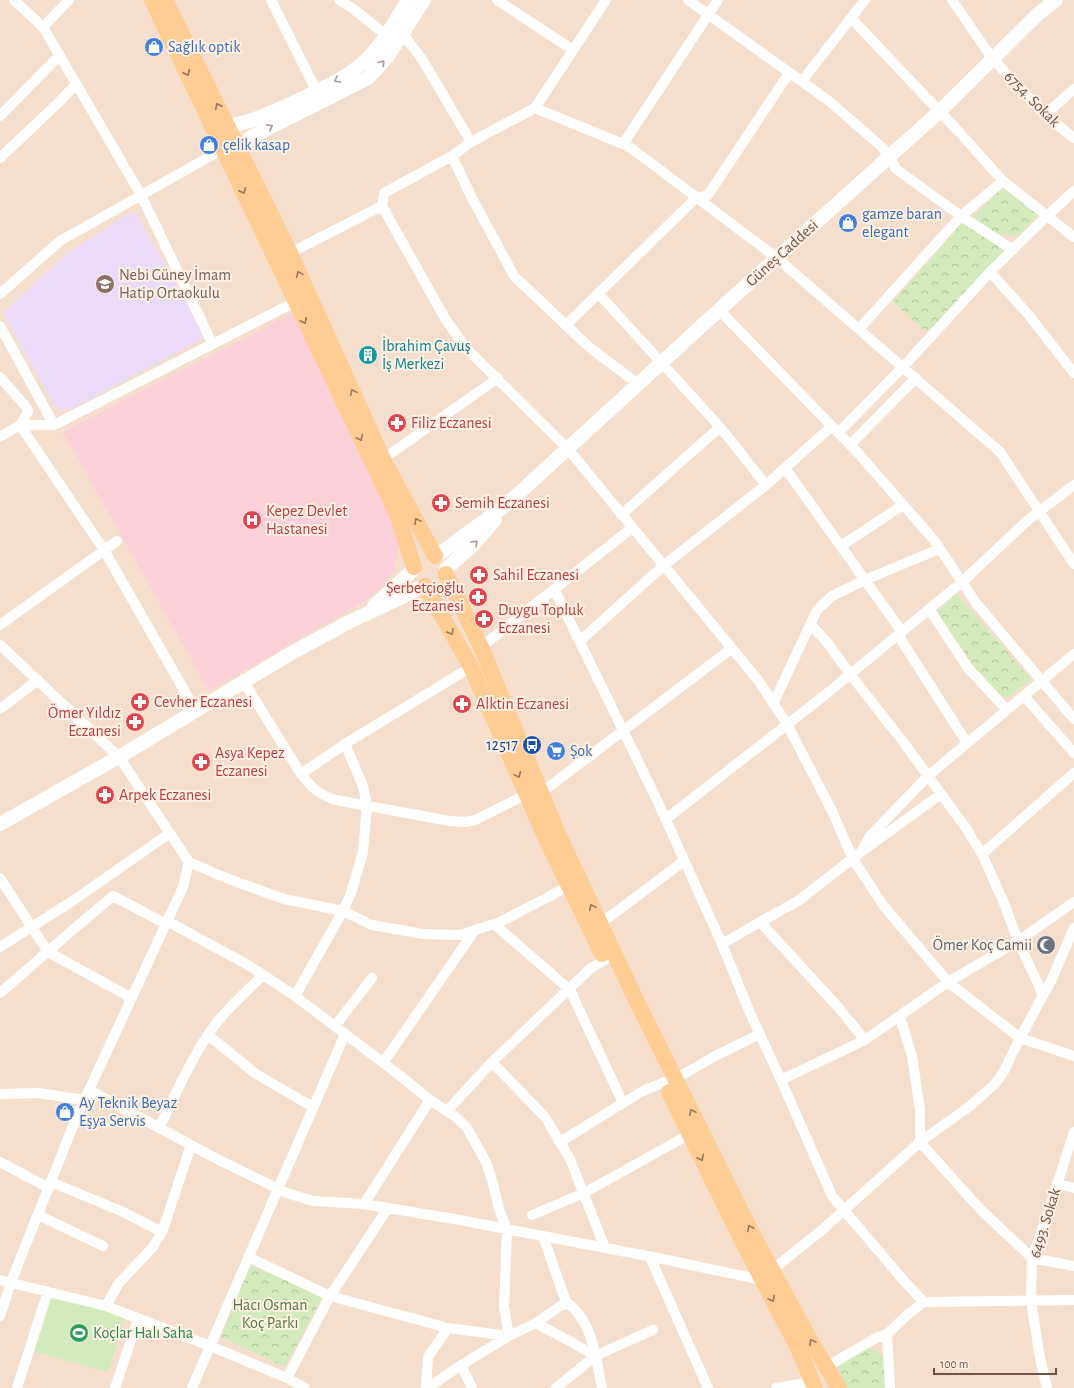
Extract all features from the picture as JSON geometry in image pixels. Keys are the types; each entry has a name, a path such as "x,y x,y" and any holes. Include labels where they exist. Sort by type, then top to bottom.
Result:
{"main road":[{"path":"152,0 398,516 414,568 416,580 424,586 471,667 534,793 559,836 636,1002 670,1081 690,1134 767,1275 808,1336 839,1388"},
{"path":"166,0 290,253 383,459 441,564 480,647 534,793 546,839 605,960 670,1081 767,1275 814,1385"},
{"path":"414,568 418,560 422,556 427,555 441,564 444,579 436,586 424,586"}],"street":[{"path":"14,0 43,27 141,195 212,343"},
{"path":"43,27 69,0"},
{"path":"271,0 316,92"},
{"path":"340,0 355,4 386,35"},
{"path":"228,126 242,124 258,118 316,92 354,71 371,56 408,0"},
{"path":"240,150 251,136 368,78 388,56 424,0"},
{"path":"497,0 573,50"},
{"path":"606,0 535,108 471,142 452,156 384,193 382,206 446,320 466,348 568,448 663,566 758,680 787,724 835,818 883,906 948,982 1020,1038 1074,1056"},
{"path":"688,0 829,101 883,148 896,169 961,216 1013,250"},
{"path":"623,144 718,0"},
{"path":"802,81 865,0"},
{"name":"Güneş Caddesi","path":"441,564 474,544 506,505 719,310 889,158 940,111 1038,14 1056,0"},
{"name":"6754. Sokak","path":"955,2 992,58 1045,115 1074,138"},
{"path":"851,18 940,111 1003,181 1074,237"},
{"path":"403,34 422,59 471,142"},
{"path":"0,116 59,56"},
{"path":"566,325 696,198 708,194 789,73"},
{"path":"0,158 76,84"},
{"path":"1045,115 1074,89"},
{"path":"535,108 631,148 777,258 1000,452 1074,564"},
{"path":"0,294 60,241 223,149"},
{"path":"452,156 472,198 514,276 589,347 638,384"},
{"path":"859,329 961,216 1003,181"},
{"path":"580,641 663,566 766,485 785,468 835,430 903,368 990,272 1074,191"},
{"path":"290,253 382,206"},
{"path":"990,272 1027,313 1074,373"},
{"path":"598,293 720,427 766,485"},
{"path":"20,425 54,425 212,343 295,302"},
{"path":"719,310 850,445 934,540 976,604 1074,719"},
{"path":"0,326 54,425"},
{"path":"0,377 27,408 28,412 20,425 0,437"},
{"path":"383,459 498,378"},
{"path":"850,445 916,378"},
{"path":"20,425 104,550 196,710"},
{"path":"622,515 720,427"},
{"path":"785,468 865,580 900,633 967,743"},
{"path":"666,819 850,674 962,582 1028,520 1074,485"},
{"path":"841,546 903,505"},
{"path":"480,647 632,528"},
{"path":"0,625 117,541"},
{"path":"773,704 817,610 832,596 865,580 939,549"},
{"path":"368,612 414,568"},
{"path":"0,824 119,756 290,654 368,612 424,586"},
{"path":"554,589 666,819 832,1196 904,1281 924,1302"},
{"path":"929,609 968,668 1007,710"},
{"path":"810,624 826,641 904,743 966,828 982,854 1004,903 1018,941 1043,995"},
{"path":"0,644 119,756 189,862 226,878 284,899 343,911 372,925 423,934 460,935 500,922 569,886"},
{"path":"244,682 301,774 312,788 324,796 367,806 450,821 465,822 475,820 534,793 624,731 732,649"},
{"path":"857,856 870,836 928,776 1074,654"},
{"path":"301,774 345,744 471,667"},
{"path":"0,709 38,680"},
{"path":"1024,696 1074,753"},
{"path":"295,996 343,911 351,893 363,852 367,806 363,786 345,744"},
{"path":"982,854 1074,773"},
{"path":"722,944 798,901 940,794"},
{"path":"0,947 74,900 170,833"},
{"path":"600,924 684,861"},
{"path":"0,1316 11,1282 84,1100 183,887 189,862"},
{"path":"0,878 48,952 132,998"},
{"path":"0,993 113,896 167,922 248,965 295,996 430,1100 456,1117 472,1134 486,1162 499,1209 507,1230 504,1307 509,1336"},
{"path":"781,1080 865,1040 948,982 1018,941 1074,902"},
{"path":"760,922 838,1007 865,1040"},
{"path":"494,924 570,990 622,1103"},
{"path":"89,1090 191,1145 287,1193 313,1201 364,1204 650,1257 767,1275 845,1210 920,1142 970,1106 995,1084 1004,1071 1071,943 1074,928"},
{"path":"383,1063 475,930"},
{"path":"447,1111 492,1062 570,990 591,968 605,960"},
{"path":"159,1128 190,1064 208,1035 227,1011 263,975"},
{"path":"335,1026 372,978"},
{"path":"900,1017 912,1056 920,1110 920,1142 980,1209 1032,1258 1074,1266"},
{"path":"192,1388 277,1188 345,1034"},
{"path":"560,1142 645,1090 670,1081 715,1056 760,1034"},
{"path":"208,1035 256,1074 313,1107"},
{"path":"492,1062 545,1117 570,1159 605,1248"},
{"path":"0,1094 39,1093 84,1100"},
{"path":"364,1204 430,1100"},
{"name":"6493. Sokak","path":"1047,1388 1040,1358 1031,1301 1032,1258 1074,1132"},
{"path":"532,1215 584,1193 690,1134"},
{"path":"106,1306 119,1283 153,1247 162,1232 191,1145"},
{"path":"0,1162 50,1185 121,1211 162,1232"},
{"path":"1057,1184 1074,1188"},
{"path":"287,1378 330,1296 388,1208"},
{"path":"38,1215 103,1246"},
{"path":"543,1236 566,1302 574,1308 586,1326 595,1356 602,1388"},
{"path":"248,1257 330,1296 448,1328 509,1336"},
{"path":"650,1257 708,1388"},
{"path":"0,1280 106,1306 210,1346 287,1378 305,1388"},
{"path":"17,1388 48,1291"},
{"path":"826,1367 876,1338 887,1334 906,1315 924,1302 1074,1300"},
{"path":"427,1388 509,1336 536,1323 566,1302"},
{"path":"114,1388 138,1319"},
{"path":"536,1323 595,1356"},
{"path":"427,1388 428,1357 448,1328"},
{"path":"556,1388 595,1356 652,1330"},
{"path":"887,1334 890,1388"},
{"path":"461,1366 472,1388"},
{"path":"776,1388 814,1385"}],"shaded area":[{"path":"0,0 1074,0 1074,1388 0,1388"},
{"name":"Nebi Güney İmam Hatip Ortaokulu","path":"129,213 136,213 204,334 201,340 71,409 56,409 3,313 65,255"},
{"name":"Kepez Devlet Hastanesi","path":"292,313 383,496 400,544 395,564 388,582 367,600 209,691 63,432"}],"green space":[{"path":"1001,189 1005,189 1038,215 1018,236 993,234 973,217"},
{"path":"966,222 1004,250 1004,255 931,329 925,331 893,302 961,224"},
{"path":"956,593 1031,679 1012,695 1004,698 974,666 937,612"},
{"name":"Hacı Osman Koç Parkı","path":"249,1265 323,1296 285,1367 221,1337"},
{"name":"Koçlar Halı Saha","path":"48,1293 126,1316 108,1372 32,1351"},
{"path":"867,1347 877,1351 886,1359 887,1388 846,1388 837,1364"}],"place":[{"name":"Sağlık optik","path":"154,47"},
{"name":"çelik kasap","path":"209,145"},
{"name":"gamze baran elegant","path":"848,223"},
{"name":"Nebi Güney İmam Hatip Ortaokulu","path":"105,284"},
{"name":"İbrahim Çavuş İş Merkezi","path":"368,355"},
{"name":"Filiz Eczanesi","path":"397,423"},
{"name":"Semih Eczanesi","path":"441,503"},
{"name":"Kepez Devlet Hastanesi","path":"252,520"},
{"name":"Sahil Eczanesi","path":"479,575"},
{"name":"Şerbetçioğlu Eczanesi","path":"478,597"},
{"name":"Duygu Topluk Eczanesi","path":"484,619"},
{"name":"Cevher Eczanesi","path":"140,702"},
{"name":"Alktin Eczanesi","path":"462,704"},
{"name":"Ömer Yıldız Eczanesi","path":"135,722"},
{"name":"12517","path":"532,745"},
{"name":"Şok","path":"556,751"},
{"name":"Asya Kepez Eczanesi","path":"201,762"},
{"name":"Arpek Eczanesi","path":"105,795"},
{"name":"Ömer Koç Camii","path":"1046,945"},
{"name":"Ay Teknik Beyaz Eşya Servis","path":"65,1112"},
{"name":"Koçlar Halı Saha","path":"79,1333"}]}
